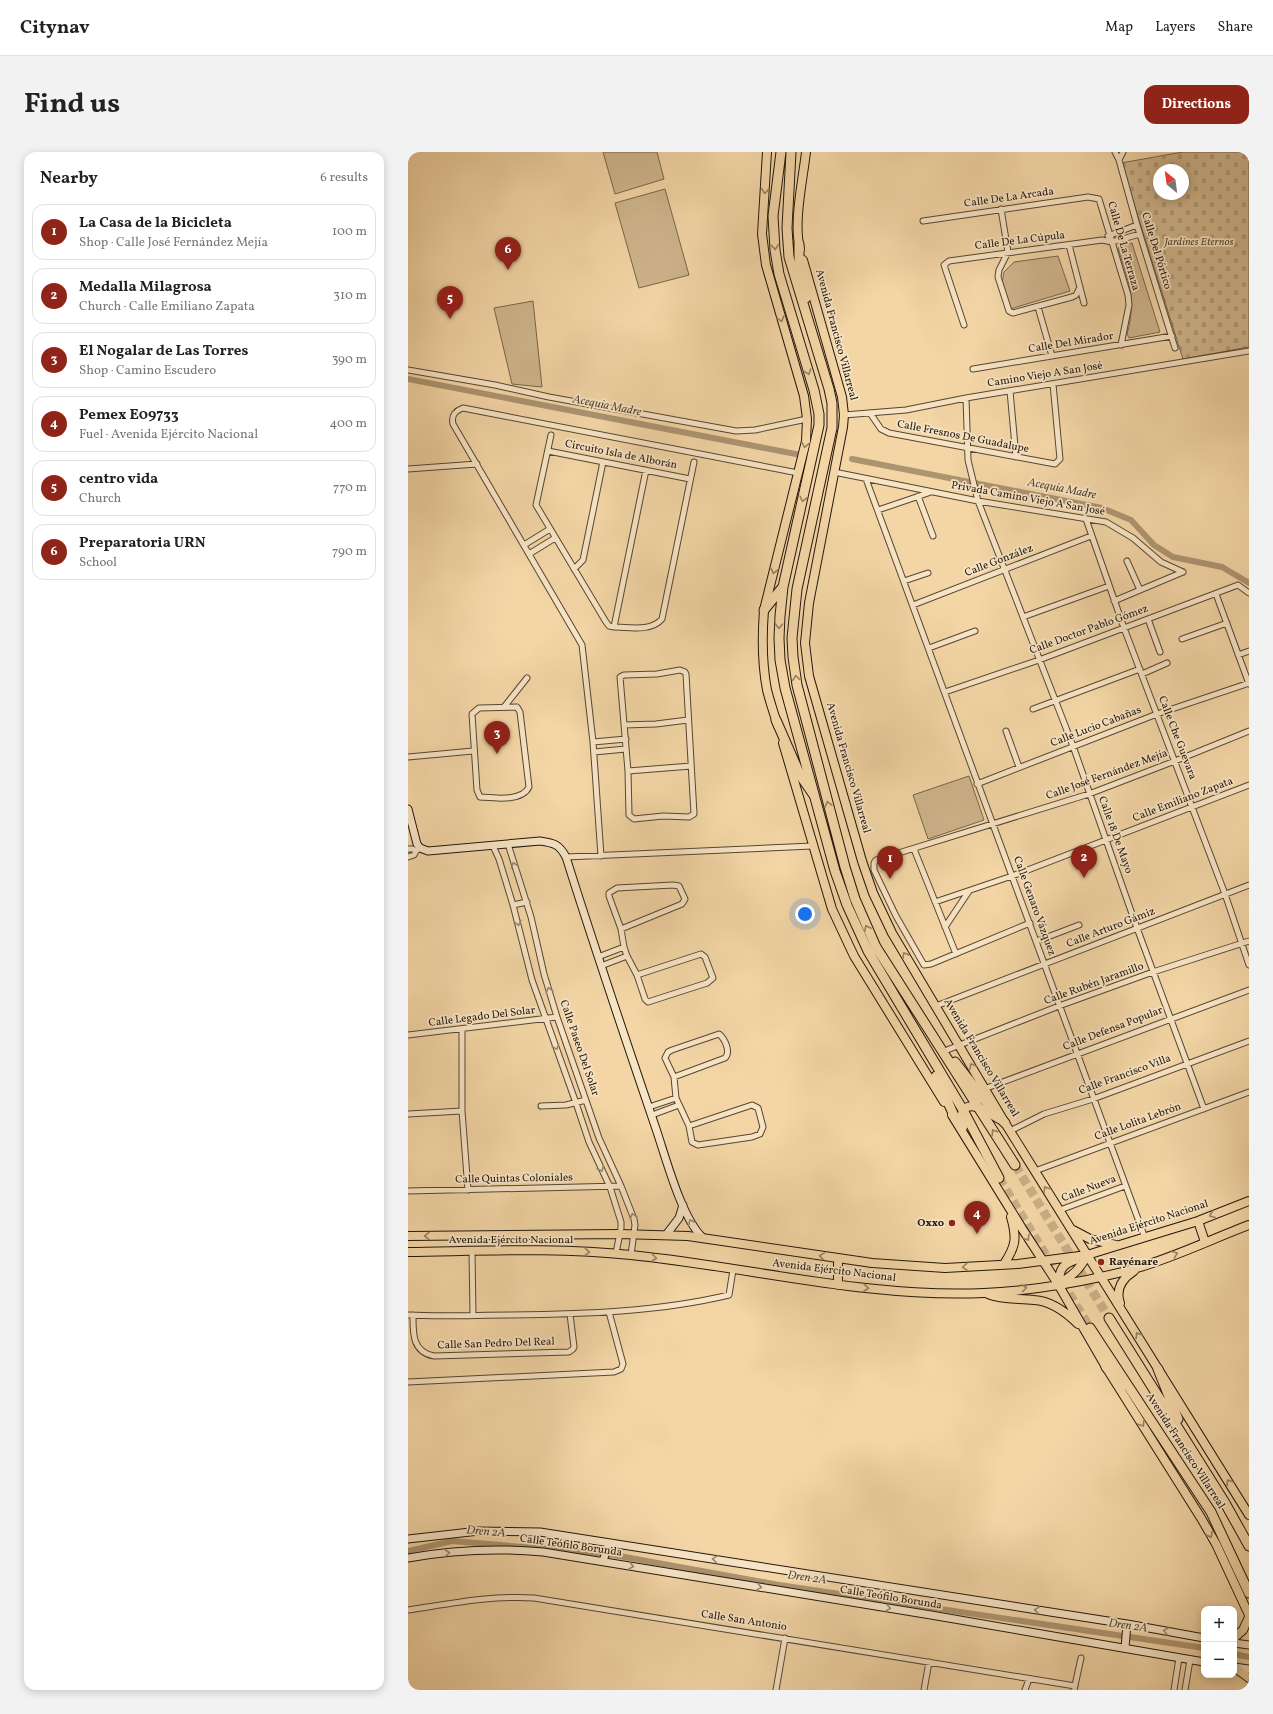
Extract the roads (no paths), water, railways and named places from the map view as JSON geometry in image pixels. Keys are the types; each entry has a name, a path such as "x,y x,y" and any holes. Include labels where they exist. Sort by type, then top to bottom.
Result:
{"highway":[{"path":"780,152 774,216 775,250 779,274 814,390 819,414 815,446 783,587 780,616 780,660 785,688 835,871 847,905 868,951 963,1110 999,1178"},
{"name":"Avenida Francisco Villarreal","path":"791,152 787,228 790,257 829,389 832,416 832,428 797,589 792,638 797,685 845,867 855,899 876,946 1015,1165"},
{"path":"799,244 799,257 816,349"},
{"path":"764,610 783,587"},
{"path":"776,720 800,775 816,799"},
{"path":"916,1009 982,1097 1007,1127"},
{"path":"914,1029 956,1120"},
{"name":"Avenida Francisco Villarreal","path":"1109,1318 1225,1503 1249,1546"},
{"name":"Avenida Francisco Villarreal","path":"1089,1331 1211,1512 1249,1593"},
{"path":"1106,1367 1122,1385 1174,1455"},
{"path":"1158,1369 1180,1425 1180,1432"}],"main road":[{"name":"Avenida Francisco Villarreal","path":"767,152 762,234 764,251 770,282 804,396 807,419 806,441 764,610 762,644 767,690 812,846 832,909 854,956 1042,1261 1089,1331 1106,1367 1216,1544 1249,1616"},
{"name":"Avenida Francisco Villarreal","path":"806,152 799,213 799,244 839,385 844,415 843,427 809,603 805,643 809,676 873,893 892,933 984,1089 1249,1515"},
{"path":"408,809 418,850 431,851 540,841 553,843 562,849 566,857 601,966 683,1204 692,1224 702,1237"},
{"path":"967,1140 960,1115 963,1110 972,1106 978,1107 1007,1127"},
{"name":"Avenida Ejército Nacional","path":"408,1236 620,1234 702,1237 838,1258 924,1268 950,1268 1042,1261 1087,1255 1198,1221 1249,1201"},
{"path":"666,1235 679,1218 683,1204"},
{"path":"1004,1264 1012,1250 1015,1240 1014,1230 1007,1205"},
{"path":"1198,1221 1205,1242"},
{"name":"Avenida Ejército Nacional","path":"408,1252 544,1250 631,1255 682,1261 838,1285 929,1293 985,1293 1101,1277 1138,1268 1249,1225"},
{"path":"1072,1230 1090,1240 1119,1245"},
{"path":"1058,1284 1074,1274 1083,1265 1087,1255"},
{"path":"1058,1284 1060,1271 1067,1263 1087,1255"},
{"path":"838,1258 838,1285"},
{"path":"1124,1313 1118,1298 1120,1285 1127,1276 1138,1268"},
{"path":"985,1293 1004,1299 1036,1300 1046,1302 1062,1310 1089,1331"},
{"name":"Calle Teófilo Borunda","path":"408,1539 479,1531 528,1531 608,1545 1201,1638"},
{"path":"604,1559 608,1545"},
{"name":"Calle Teófilo Borunda","path":"408,1558 499,1549 604,1559 1125,1645 1201,1662"},
{"path":"1237,1635 1243,1630 1249,1616"},
{"path":"1125,1645 1127,1627"},
{"path":"1237,1643 1249,1645"},
{"path":"1237,1667 1249,1669"},
{"path":"1237,1669 1249,1678"}],"street":[{"name":"Calle Del Pórtico","path":"1115,152 1119,160 1137,225 1175,348"},
{"path":"1119,160 1123,152"},
{"name":"Calle De La Arcada","path":"923,221 1088,197 1099,199"},
{"name":"Calle De La Terraza","path":"1099,199 1128,295 1129,305 1121,345"},
{"path":"1001,209 1008,252 999,270 998,277 1007,310 1013,313 1072,297 1076,295 1080,287"},
{"path":"1102,240 1109,234 1137,225"},
{"name":"Calle De La Cúpula","path":"964,325 944,265 952,260 1008,252 1069,246 1102,240 1112,242 1140,234"},
{"path":"1069,246 1084,303"},
{"path":"1038,307 1052,356"},
{"name":"Calle Del Mirador","path":"973,369 1172,336"},
{"name":"Camino Viejo A San José","path":"844,415 906,410 966,398 1249,351"},
{"path":"408,370 494,385 571,402 736,431 755,430 807,419"},
{"name":"Calle Fresnos De Guadalupe","path":"870,413 881,429 889,433 1051,464 1058,462 1060,459 1053,384"},
{"path":"1010,391 1016,457"},
{"name":"Calle 18 De Mayo","path":"966,398 968,460 978,501 1006,569 1039,660 1073,746 1137,928 1204,1109"},
{"path":"601,856 594,752 582,645 453,424 452,419 454,414 463,408 798,473"},
{"path":"551,435 536,505 606,622 609,626 614,627 651,627 662,619 694,462"},
{"name":"Circuito Isla de Alborán","path":"548,451 690,479"},
{"path":"574,569 583,560 603,462"},
{"path":"408,469 477,464"},
{"path":"614,627 646,470"},
{"name":"Privada Camino Viejo A San José","path":"834,472 978,501 1106,522 1133,538 1161,562 1183,572 1140,590"},
{"name":"Calle Genaro Vázquez","path":"866,478 945,692 977,784 1030,922 1059,1006 1145,1238"},
{"path":"878,510 932,491"},
{"path":"918,496 934,536"},
{"name":"Calle Che Guevara","path":"1086,519 1114,601 1225,894 1249,965"},
{"path":"524,545 550,530"},
{"name":"Calle González","path":"913,605 1091,536"},
{"path":"529,554 555,538"},
{"path":"1114,601 1140,590 1127,561"},
{"path":"904,581 928,573"},
{"path":"1023,617 1109,586"},
{"name":"Calle Doctor Pablo Gómez","path":"945,692 1039,660 1238,586 1249,593"},
{"path":"1216,594 1249,683"},
{"path":"1148,619 1160,652"},
{"path":"1182,639 1227,623"},
{"path":"929,648 975,631"},
{"path":"1238,655 1249,651"},
{"path":"1033,709 1168,663"},
{"path":"683,670 685,672 688,720 695,810 694,814 689,817 663,816 631,818 629,814 626,739 619,680 624,675 657,674 683,670"},
{"path":"504,707 527,678"},
{"name":"Calle Lucio Cabañas","path":"977,784 1157,714 1249,683"},
{"path":"504,707 517,707 520,709 529,787 522,795 480,798 477,790 471,719 474,711 479,708 504,707"},
{"path":"624,725 656,724 688,720"},
{"path":"1006,731 1019,767"},
{"name":"Calle José Fernández Mejía","path":"993,824 1089,794 1249,731"},
{"path":"593,742 626,739"},
{"path":"594,752 626,749"},
{"path":"408,757 473,751"},
{"path":"628,771 691,766"},
{"name":"Calle Emiliano Zapata","path":"935,902 1012,876 1249,785"},
{"path":"993,824 876,860 874,863 874,870 921,963 927,965 1030,922"},
{"name":"Calle Paseo Del Solar","path":"508,844 527,902 544,974 557,1017 599,1138 634,1219 634,1235 631,1255"},
{"name":"Calle Paseo Del Solar","path":"493,846 499,859 513,905 532,980 547,1019 589,1142 610,1187 621,1222 616,1254"},
{"path":"566,857 812,846"},
{"path":"408,848 418,850 414,855 408,857"},
{"path":"914,849 956,954"},
{"path":"621,929 682,904 685,899 679,886 617,888 612,890 608,896 621,929 627,956 637,975 645,999 648,1002 707,983 712,978 705,957 701,954 637,975"},
{"name":"Calle Arturo Gámiz","path":"936,1006 1249,886"},
{"path":"945,926 968,891"},
{"path":"513,905 527,902"},
{"path":"1036,941 1079,924"},
{"name":"Calle Rubén Jaramillo","path":"947,1050 1059,1006 1153,972 1249,941"},
{"path":"598,957 624,947"},
{"path":"601,966 627,956"},
{"name":"Calle Defensa Popular","path":"984,1089 1170,1018 1249,990"},
{"name":"Calle Legado Del Solar","path":"408,1035 462,1030 557,1017"},
{"path":"462,1030 462,1111 468,1190"},
{"path":"674,1077 728,1056 728,1052 721,1035 718,1034 668,1052 665,1058 674,1077 676,1098 689,1126 692,1142 698,1145 752,1137 760,1134 763,1127 758,1108 752,1104 689,1126"},
{"name":"Calle Francisco Villa","path":"1007,1127 1093,1098 1249,1041"},
{"name":"Calle Lolita Lebrón","path":"1035,1171 1249,1092"},
{"path":"649,1107 676,1098"},
{"path":"542,1106 566,1105 586,1100"},
{"path":"652,1115 679,1105"},
{"path":"408,1114 462,1111"},
{"name":"Calle Quintas Coloniales","path":"408,1191 621,1186"},
{"name":"Calle Nueva","path":"1060,1210 1125,1186"},
{"path":"472,1251 473,1315"},
{"name":"Calle San Pedro Del Real","path":"570,1314 574,1346 573,1350 569,1352 434,1356 422,1352 418,1346 413,1332 410,1315 570,1314 609,1312 710,1300 729,1296 734,1270"},
{"path":"408,1382 614,1372 621,1369 623,1364 609,1312"},
{"name":"Calle San Antonio","path":"408,1610 470,1601 517,1597 534,1598 785,1638 1074,1688"},
{"path":"776,1690 785,1638"},
{"path":"1074,1688 1081,1658"},
{"path":"1179,1658 1174,1688 1179,1690"},
{"path":"1185,1690 1190,1660"},
{"path":"924,1690 929,1662"},
{"path":"1025,1690 1029,1679"}],"waterway":[{"name":"Acequia Madre","path":"408,379 801,455"},
{"name":"Acequia Madre","path":"852,459 1102,508 1131,520 1154,545 1173,557 1222,567 1249,583"},
{"name":"Dren 2A","path":"408,1551 452,1541 608,1554 779,1585 1201,1648"},
{"name":"Dren 2A","path":"1237,1655 1249,1657"}],"tunnel":[{"path":"1015,1165 1109,1318"},
{"path":"999,1178 1090,1328"}],"place":[{"name":"Preparatoria URN","path":"508,270"},
{"name":"centro vida","path":"450,319"},
{"name":"El Nogalar de Las Torres","path":"497,754"},
{"name":"Medalla Milagrosa","path":"1084,878"},
{"name":"La Casa de la Bicicleta","path":"890,879"},
{"name":"Oxxo","path":"952,1223"},
{"name":"Pemex E09733","path":"977,1234"},
{"name":"Rayénare","path":"1101,1262"}],"park label":[{"name":"Jardines Eternos","path":"1199,242"}]}
